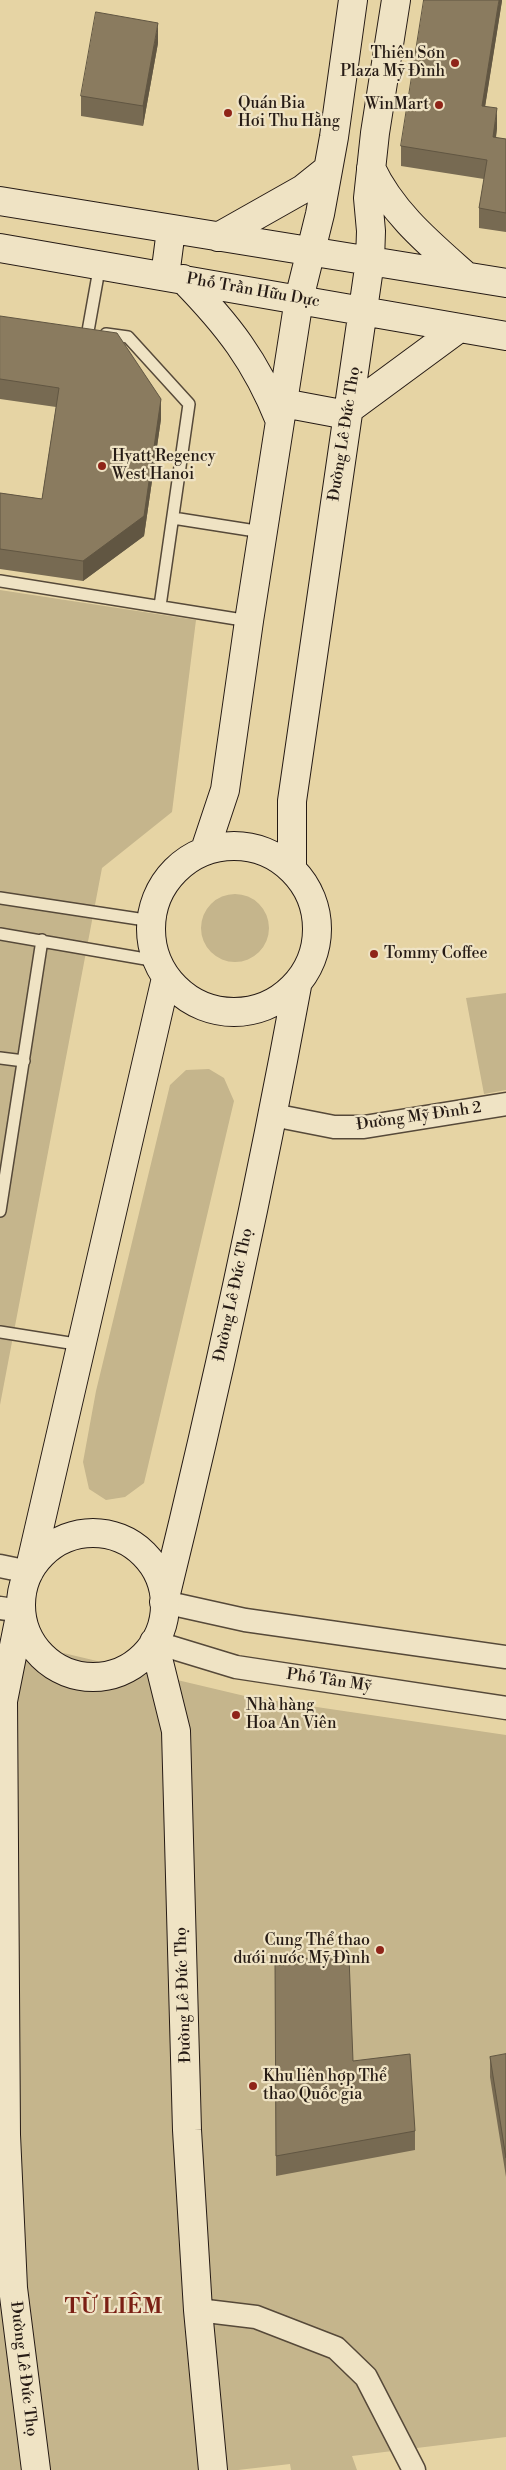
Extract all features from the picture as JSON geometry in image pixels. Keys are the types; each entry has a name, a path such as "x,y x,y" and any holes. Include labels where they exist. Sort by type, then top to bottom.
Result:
{"main road":[{"path":"204,850 225,790 299,299 309,251 320,214 334,137 352,0"},
{"name":"Đường Lê Đức Thọ","path":"292,868 292,801 370,261 372,231 368,198 372,156 396,0"},
{"path":"334,137 372,156 387,198 403,218 466,276"},
{"path":"218,237 302,189 328,169"},
{"path":"0,202 506,283"},
{"path":"172,230 174,277 222,319 260,374 281,412"},
{"name":"Phố Trần Hữu Dực","path":"0,248 506,336"},
{"path":"281,412 347,413 458,329"},
{"path":"235,845 266,851 292,868 307,887 316,909 318,933 314,956 297,986 266,1006 244,1012 222,1011 194,1001 182,994 161,970 150,933 154,905 165,881 182,863 204,850 235,845"},
{"path":"30,1572 82,1345 161,970"},
{"name":"Đường Lê Đức Thọ","path":"164,1602 192,1488 273,1115 297,986"},
{"path":"98,1533 121,1539 141,1551 156,1570 164,1592 164,1602 164,1616 154,1642 142,1658 123,1671 99,1677 75,1675 53,1666 35,1650 24,1629 10,1609 35,1562 52,1545 74,1535 98,1533"},
{"name":"Đường Lê Đức Thọ","path":"10,1609 3,1702 7,2290 36,2470"},
{"name":"Đường Lê Đức Thọ","path":"154,1642 176,1731 188,2130 198,2310 212,2470"}],"street":[{"name":"Đường Mỹ Đình 2","path":"273,1115 334,1127 364,1127 506,1104"},
{"path":"0,1566 30,1572"},
{"path":"164,1602 245,1620 506,1657"},
{"name":"Phố Tân Mỹ","path":"154,1642 236,1668 506,1708"},
{"path":"198,2310 256,2317 336,2348 366,2377 414,2470"}],"lane":[{"path":"100,264 84,331 128,337 189,404 160,606"},
{"path":"173,518 263,532"},
{"path":"0,581 249,621"},
{"path":"0,898 152,921"},
{"path":"0,934 42,940 161,970"},
{"path":"0,1211 42,940"},
{"path":"0,1058 24,1061"},
{"path":"0,1332 82,1345"}],"shaded area":[{"path":"0,590 196,620 172,812 102,868 0,1405"},
{"path":"235,894 248,897 259,904 266,915 269,928 266,941 259,952 248,959 235,962 222,959 211,952 204,941 201,928 204,915 211,904 222,897"},
{"path":"506,993 506,1090 484,1094 466,998"},
{"path":"209,1069 224,1078 234,1101 144,1483 125,1497 106,1500 89,1489 83,1462 96,1391 170,1085 186,1070"},
{"name":"Khu liên hợp Thể thao Quốc gia","path":"0,1638 249,1697 506,1735 506,2437 352,2456 357,2470 291,2470 290,2464 238,2470 0,2470"}],"building":[{"name":"Thiên Sơn Plaza Mỹ Đình","path":"424,0 499,0 482,106 497,108 493,137 506,139 506,213 479,208 487,160 401,146"},
{"path":"96,12 158,23 143,106 81,96"},
{"name":"Hyatt Regency West Hanoi","path":"0,316 117,333 161,399 144,516 83,561 0,549 0,493 42,499 59,388 0,379"},
{"path":"349,1957 353,2061 410,2054 415,2131 276,2156 275,1960"},
{"path":"506,2054 506,2158 490,2057"}],"place":[{"name":"Thiên Sơn Plaza Mỹ Đình","path":"455,63"},
{"name":"WinMart","path":"439,105"},
{"name":"Quán Bia Hơi Thu Hằng","path":"228,113"},
{"name":"Hyatt Regency West Hanoi","path":"102,466"},
{"name":"Tommy Coffee","path":"374,954"},
{"name":"Nhà hàng Hoa An Viên","path":"236,1715"},
{"name":"Cung Thể thao dưới nước Mỹ Đình","path":"380,1950"},
{"name":"Khu liên hợp Thể thao Quốc gia","path":"253,2086"}],"district":[{"name":"TỪ LIÊM","path":"114,2308"}]}
